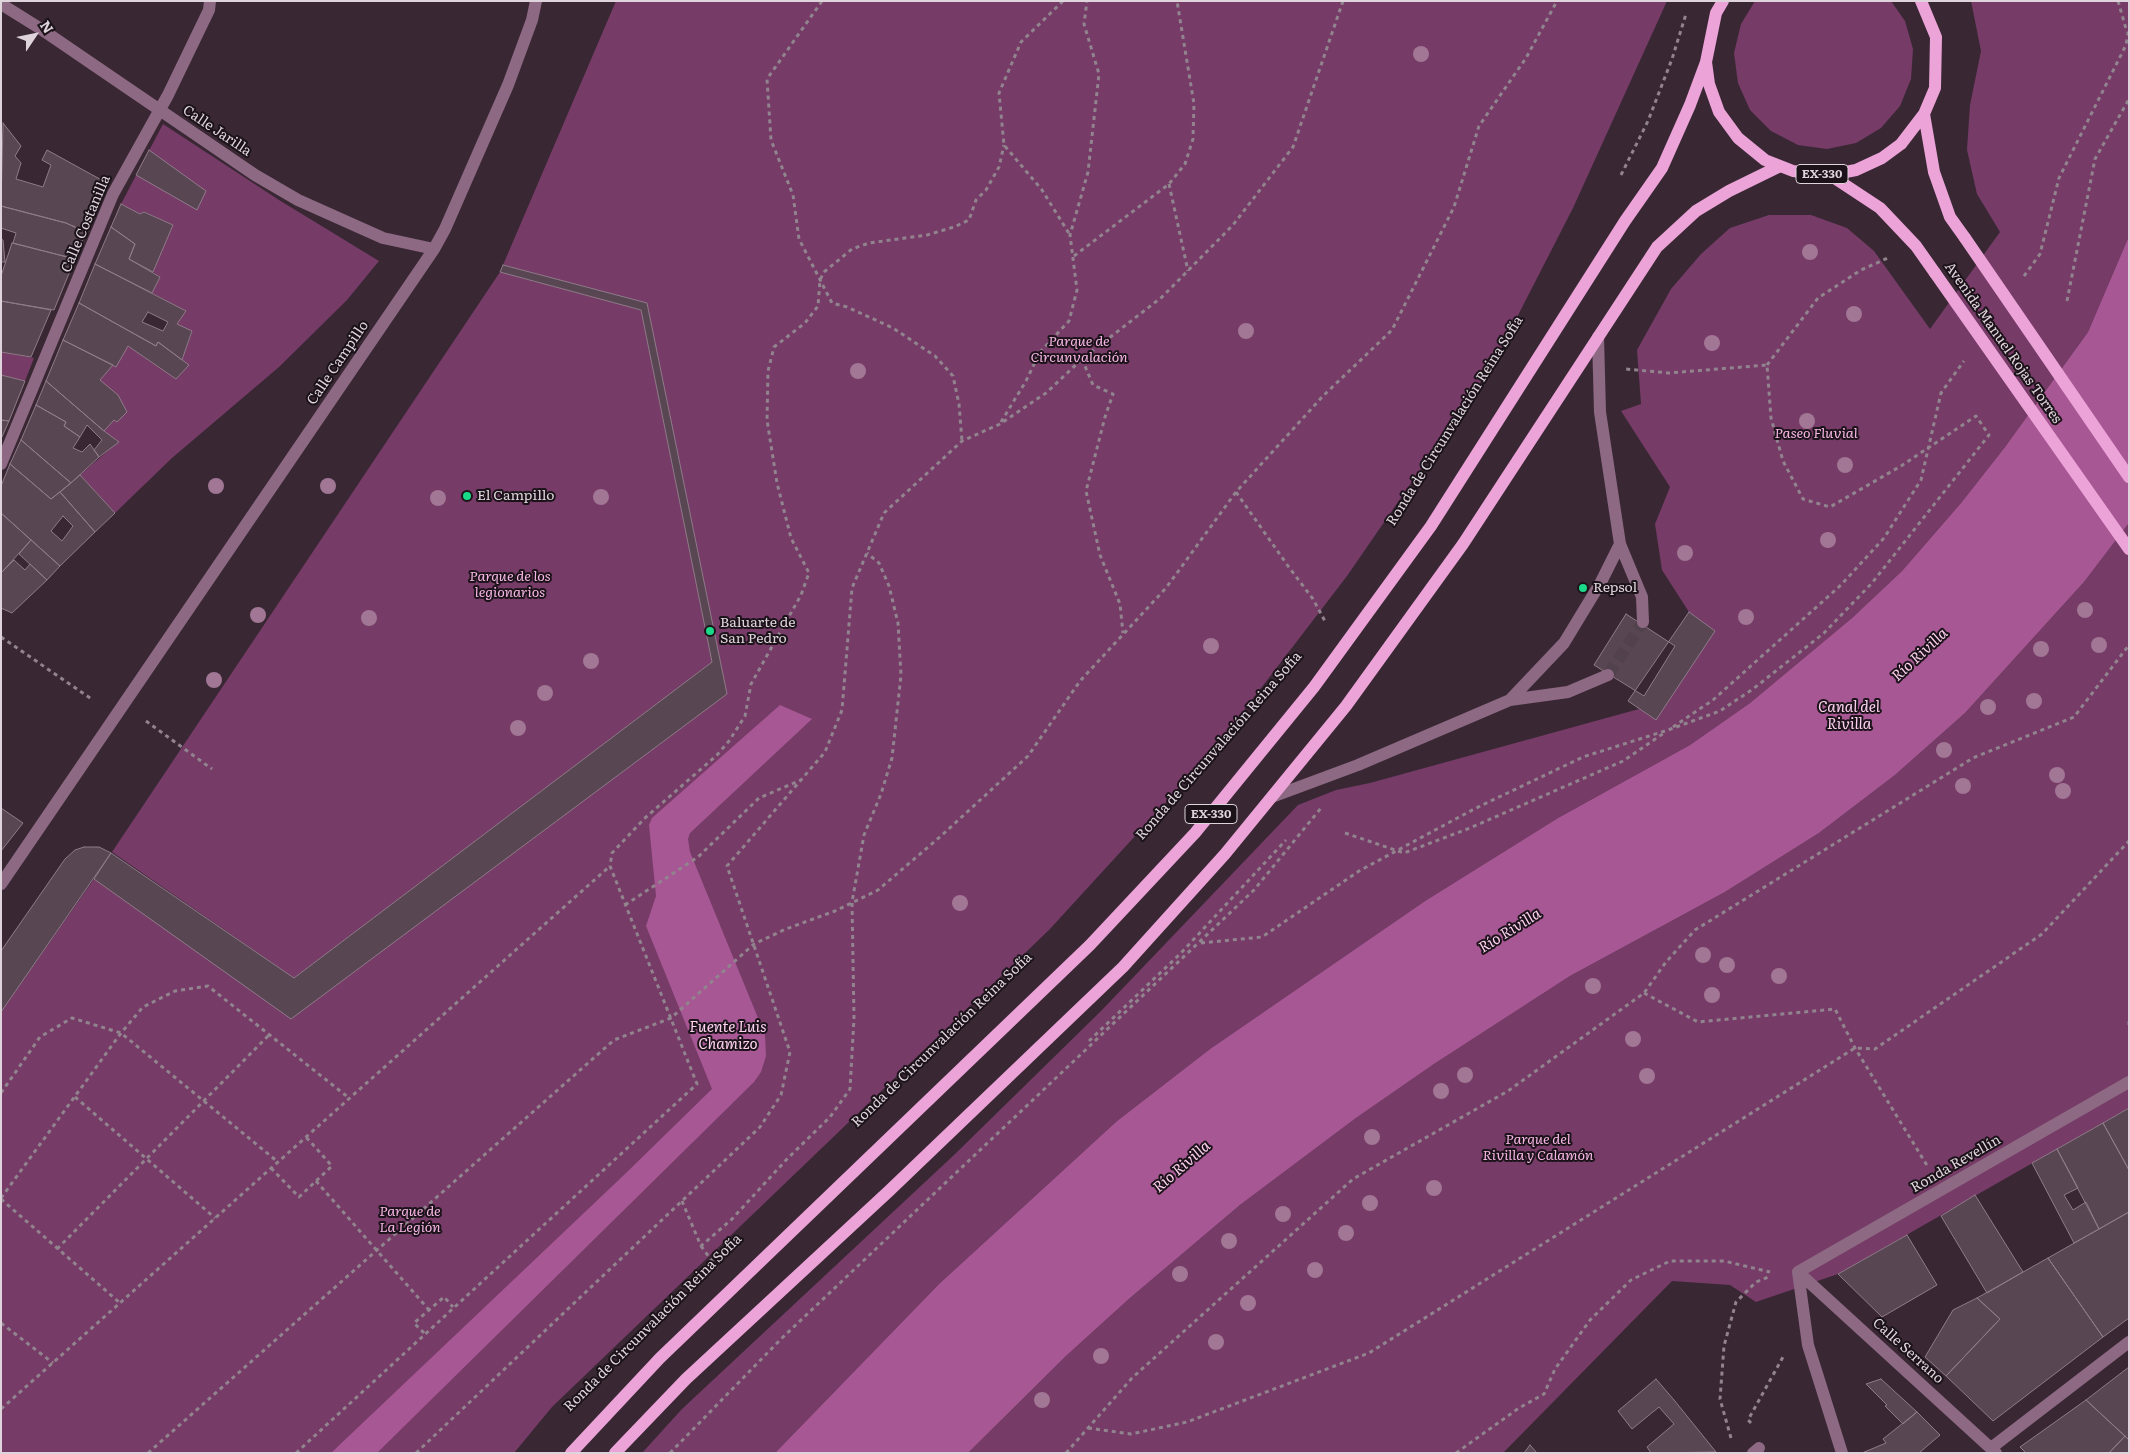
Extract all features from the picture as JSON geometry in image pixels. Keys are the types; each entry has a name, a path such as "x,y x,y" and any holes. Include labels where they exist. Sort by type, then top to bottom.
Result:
{"main road":[{"name":"EX-330","path":"571,1453 666,1352 1090,945 1195,833 1314,687 1430,526 1625,222 1662,168 1690,105 1706,62 1716,13 1723,1"},
{"name":"EX-330","path":"1706,62 1709,84 1719,112 1738,138 1765,160 1778,167 1793,171 1830,175 1856,170 1882,158 1901,144 1924,114 1935,88 1936,37 1921,1"},
{"name":"Avenida Manuel Rojas Torres","path":"1924,114 1934,172 1950,217 2129,477"},
{"name":"EX-330","path":"616,1453 686,1380 889,1191 1123,967 1226,854 1346,706 1463,544 1657,247 1696,211 1729,191 1778,167"},
{"name":"Avenida Manuel Rojas Torres","path":"1830,175 1880,208 1916,246 2129,549"}],"street":[{"name":"Calle Costanilla","path":"1,464 112,194 159,110 209,10 210,1"},
{"name":"Calle Campillo","path":"1,884 434,249 445,229 508,85 532,20 536,1"},
{"name":"Calle Jarilla","path":"1,4 41,29 255,175 298,200 383,238 434,249"},
{"path":"1598,337 1600,412 1620,544 1642,597 1643,622"},
{"path":"1510,700 1564,644 1601,582 1620,544"},
{"path":"1272,797 1358,766 1510,700 1568,692 1608,675"},
{"name":"Ronda Revellín","path":"1798,1272 2129,1082"},
{"path":"1798,1272 1808,1345 1842,1453"},
{"name":"Calle Serrano","path":"1798,1272 1994,1450"},
{"path":"1994,1450 2129,1342"}],"path":[{"path":"822,1 767,79 771,140 793,195 799,239 832,303 847,307 893,328 935,356 953,376 959,404 962,441"},
{"path":"296,1453 424,1333 697,1084 610,866 612,853 645,818 729,741 745,716 750,684 801,595 809,573 791,538 777,483 767,420 768,371 774,347 805,323 818,306 820,280 824,272 852,249 869,242 927,235 954,227 969,220 976,200 986,190 998,167 1004,145 999,93 1021,42 1063,1"},
{"path":"1070,235 1088,172 1099,74 1084,24 1087,1"},
{"path":"1074,256 1169,184 1185,164 1193,139 1194,104 1176,1"},
{"path":"416,1453 760,1127 781,1095 790,1052 727,866 825,752 842,710 852,588 884,513 962,441 1000,424 1046,393 1082,360 1162,298 1233,225 1293,147 1343,1"},
{"path":"148,1453 614,1040 671,1018 754,944 878,890 941,836 1028,756 1080,681 1166,588 1236,492 1323,396 1392,330 1454,207 1479,126 1526,58 1557,1"},
{"path":"2118,1 2128,36"},
{"path":"1620,178 1648,122 1672,59 1687,10"},
{"path":"2023,277 2040,254 2060,178 2123,52 2129,28"},
{"path":"2067,301 2095,159 2129,99"},
{"path":"1000,424 1026,381 1040,352 1069,321 1077,290 1070,235 1042,190 1004,145"},
{"path":"1169,184 1188,271"},
{"path":"1200,943 1262,937 1359,871 1476,808 1583,756 1668,730 1720,711 1752,689 1824,632 1872,582 1989,435 1976,416 1830,507 1803,499 1783,461 1771,418 1767,365 1818,298 1861,270 1916,246"},
{"path":"1345,833 1404,853 1470,828 1623,761 1713,700 1842,585 1884,538 1922,480 1941,393 1969,354"},
{"path":"1082,360 1093,384 1113,394 1086,490 1100,555 1120,604 1123,634"},
{"path":"1599,373 1629,368 1669,373 1767,365"},
{"path":"1236,492 1288,566 1314,599 1333,636 1345,645"},
{"path":"682,1201 701,1246 732,1219 787,1159 830,1117 850,1088 854,1018 852,902 864,835 881,794 892,758 901,675 898,623 889,586 878,563 867,553"},
{"path":"1,637 212,768"},
{"path":"1066,1453 1132,1378 1353,1179 1508,1091 1644,993 1666,962 1695,930 1973,758 2074,716 2129,645"},
{"path":"626,905 698,857 759,798 802,780"},
{"path":"670,1453 782,1338 1254,890 1322,807"},
{"path":"1088,1428 1131,1434 1187,1422 1369,1352 1856,1048 1874,1050 2042,934 2129,841"},
{"path":"1,1409 610,866"},
{"path":"120,1303 1,1198 121,1033 143,1007 175,991 208,986 349,1098"},
{"path":"1644,993 1698,1022 1836,1009 1856,1048 1942,1189"},
{"path":"1,1093 40,1037 72,1018 121,1033 278,1162"},
{"path":"2129,1021 2129,1026"},
{"path":"58,1249 270,1034"},
{"path":"75,1096 215,1218"},
{"path":"271,1168 298,1197 332,1166 306,1137"},
{"path":"316,1181 429,1310"},
{"path":"1456,1453 1519,1408 1544,1394 1555,1369 1590,1320 1631,1280 1670,1262 1724,1261 1776,1274 1756,1282 1736,1302 1726,1337 1720,1399 1732,1444"},
{"path":"424,1333 414,1323 444,1297 453,1307"},
{"path":"1,1323 53,1363"},
{"path":"1748,1420 1782,1357"}],"green space":[{"name":"Parque de Circunvalación","path":"616,1 1667,1 1573,208 1493,364 1347,576 1212,752 1049,930 552,1407 514,1453 1,1453 1,1012 94,879 292,1018 727,694 647,304 503,265"},
{"path":"1755,1 1891,1 1905,21 1913,49 1911,79 1900,106 1881,128 1856,143 1827,149 1798,145 1771,131 1750,110 1738,83 1734,53 1741,24"},
{"name":"Paseo Fluvial","path":"1971,1 2129,1 2129,236 2088,332 2005,447 1961,503 1902,571 1852,618 1750,703 1690,745 1558,818 1425,901 1210,1049 1117,1121 939,1284 775,1453 642,1453 682,1409 954,1155 1101,1011 1298,805 1336,790 1370,783 1639,709 1656,719 1714,631 1689,612 1662,570 1655,524 1670,487 1621,411 1641,404 1637,350 1671,289 1701,254 1730,228 1769,215 1811,215 1847,228 1874,251 1930,329 2000,232 1977,194 1967,150 1970,105 1981,51"},
{"path":"163,124 279,200 379,261 347,300 279,367 172,458 115,513 80,475 118,442 104,431 114,420 117,422 127,412 100,380 113,365 116,366 128,346 176,379 188,365 182,360 192,332 177,324 186,311 152,293 160,277 153,272 173,225 145,212 140,214 121,204"},
{"name":"Parque de los legionarios","path":"500,272 641,310 712,662 294,978 112,852"},
{"path":"1,352 34,358 25,381 1,375"},
{"name":"Parque del Rivilla y Calamón","path":"2129,523 2129,1108 1838,1274 1756,1302 1730,1285 1672,1281 1503,1453 968,1453 1066,1356 1130,1298 1240,1205 1356,1118 1434,1064 1570,976 1725,892 1819,833 1895,775 1965,713 2084,582"}],"water":[{"name":"Canal del Rivilla","path":"2129,236 2129,523 2084,582 1965,713 1895,775 1819,833 1725,892 1570,976 1434,1064 1356,1118 1240,1205 1130,1298 1066,1356 968,1453 775,1453 939,1284 1117,1121 1210,1049 1425,901 1558,818 1690,745 1750,703 1852,618 1902,571 1961,503 2005,447 2088,332"},
{"name":"Fuente Luis Chamizo","path":"780,705 812,719 690,833 688,839 690,852 765,1035 766,1056 761,1072 754,1082 377,1453 331,1453 712,1089 646,926 656,896 649,825 652,818"}],"building":[{"path":"3,123 21,146 15,156 21,163 16,179 43,187 51,165 42,160 47,150 107,183 86,232 66,223 1,206"},
{"path":"149,150 206,191 197,210 136,175"},
{"path":"121,204 140,214 144,212 173,225 153,272 129,259 135,244 111,227"},
{"path":"1,206 66,223 86,232 75,259 13,243 16,233 1,228"},
{"path":"111,227 135,244 129,259 160,277 152,293 95,264"},
{"path":"1,239 3,240 5,262 1,262"},
{"path":"12,243 75,259 54,310 1,301 1,276"},
{"path":"95,264 186,311 177,324 192,331 182,360 158,342 156,346 79,303","holes":["148,312 168,322 163,331 142,322"]},
{"name":"Baluarte de San Pedro","path":"503,265 647,303 727,694 291,1019 94,879 111,853 294,978 712,662 641,310 500,272"},
{"path":"1,301 51,310 31,357 1,352"},
{"path":"79,303 156,346 158,342 189,365 176,379 128,346 116,367 63,340"},
{"path":"63,340 113,365 100,380 118,395 127,412 117,422 114,420 104,431 46,381"},
{"path":"1,375 25,381 9,421 1,420"},
{"path":"46,381 119,442 99,457 94,450 102,440 87,425 80,437 64,426 66,422 36,405"},
{"path":"36,405 66,422 64,426 80,437 73,448 82,452 90,444 99,457 71,483 21,440"},
{"path":"1,420 9,421 1,439"},
{"path":"21,440 71,483 51,499 10,464"},
{"path":"10,464 51,499 60,492 95,532 60,566 1,513 1,486","holes":["63,516 73,526 62,541 51,531"]},
{"path":"80,475 115,513 95,532 60,492"},
{"path":"1,513 31,540 1,573"},
{"path":"31,540 60,566 47,580 19,554"},
{"path":"14,560 25,570 30,564 47,580 12,613 1,608 1,573"},
{"path":"1689,612 1715,631 1656,720 1628,701"},
{"path":"1626,614 1675,646 1644,696 1594,665"},
{"path":"1,808 23,823 1,851"},
{"path":"84,847 99,847 111,853 1,1012 1,951 65,859 75,850"},
{"path":"2129,1108 2129,1170 2103,1123"},
{"path":"2103,1123 2129,1170 2129,1212 2099,1229 2057,1149"},
{"path":"2057,1149 2078,1188 2064,1195 2073,1210 2086,1202 2099,1229 2074,1243 2032,1163"},
{"path":"1975,1195 2023,1272 1987,1293 1941,1216"},
{"path":"2129,1212 2129,1318 2103,1337 2048,1258"},
{"path":"1907,1235 1937,1285 1882,1317 1838,1274"},
{"path":"2048,1258 2103,1337 1993,1421 1946,1376 2000,1319 1977,1298"},
{"path":"1977,1298 2000,1319 1946,1376 1925,1357 1953,1310"},
{"path":"2129,1367 2129,1440 2086,1400"},
{"path":"1656,1379 1716,1452 1651,1453 1647,1447 1674,1424 1659,1407 1632,1429 1618,1411"},
{"path":"1881,1379 1917,1412 1903,1424 1866,1384"},
{"path":"2086,1400 2125,1436 2109,1453 2026,1453 2020,1447"},
{"path":"1917,1412 1940,1435 1919,1453 1862,1453 1886,1443 1883,1439"},
{"path":"2125,1436 2129,1440 2129,1453 2109,1453"},
{"path":"1530,1445 1537,1453 1524,1453"}],"tunnel":[{"path":"1608,675 1643,622"}],"place":[{"name":"El Campillo","path":"467,496"},
{"name":"Repsol","path":"1583,588"},
{"name":"Baluarte de San Pedro","path":"710,631"}],"water label":[{"name":"Río Rivilla","path":"1920,655"},
{"name":"Río Rivilla","path":"1510,931"},
{"name":"Río Rivilla","path":"1182,1167"}],"park label":[{"name":"Parque de La Legión","path":"410,1220"}]}
